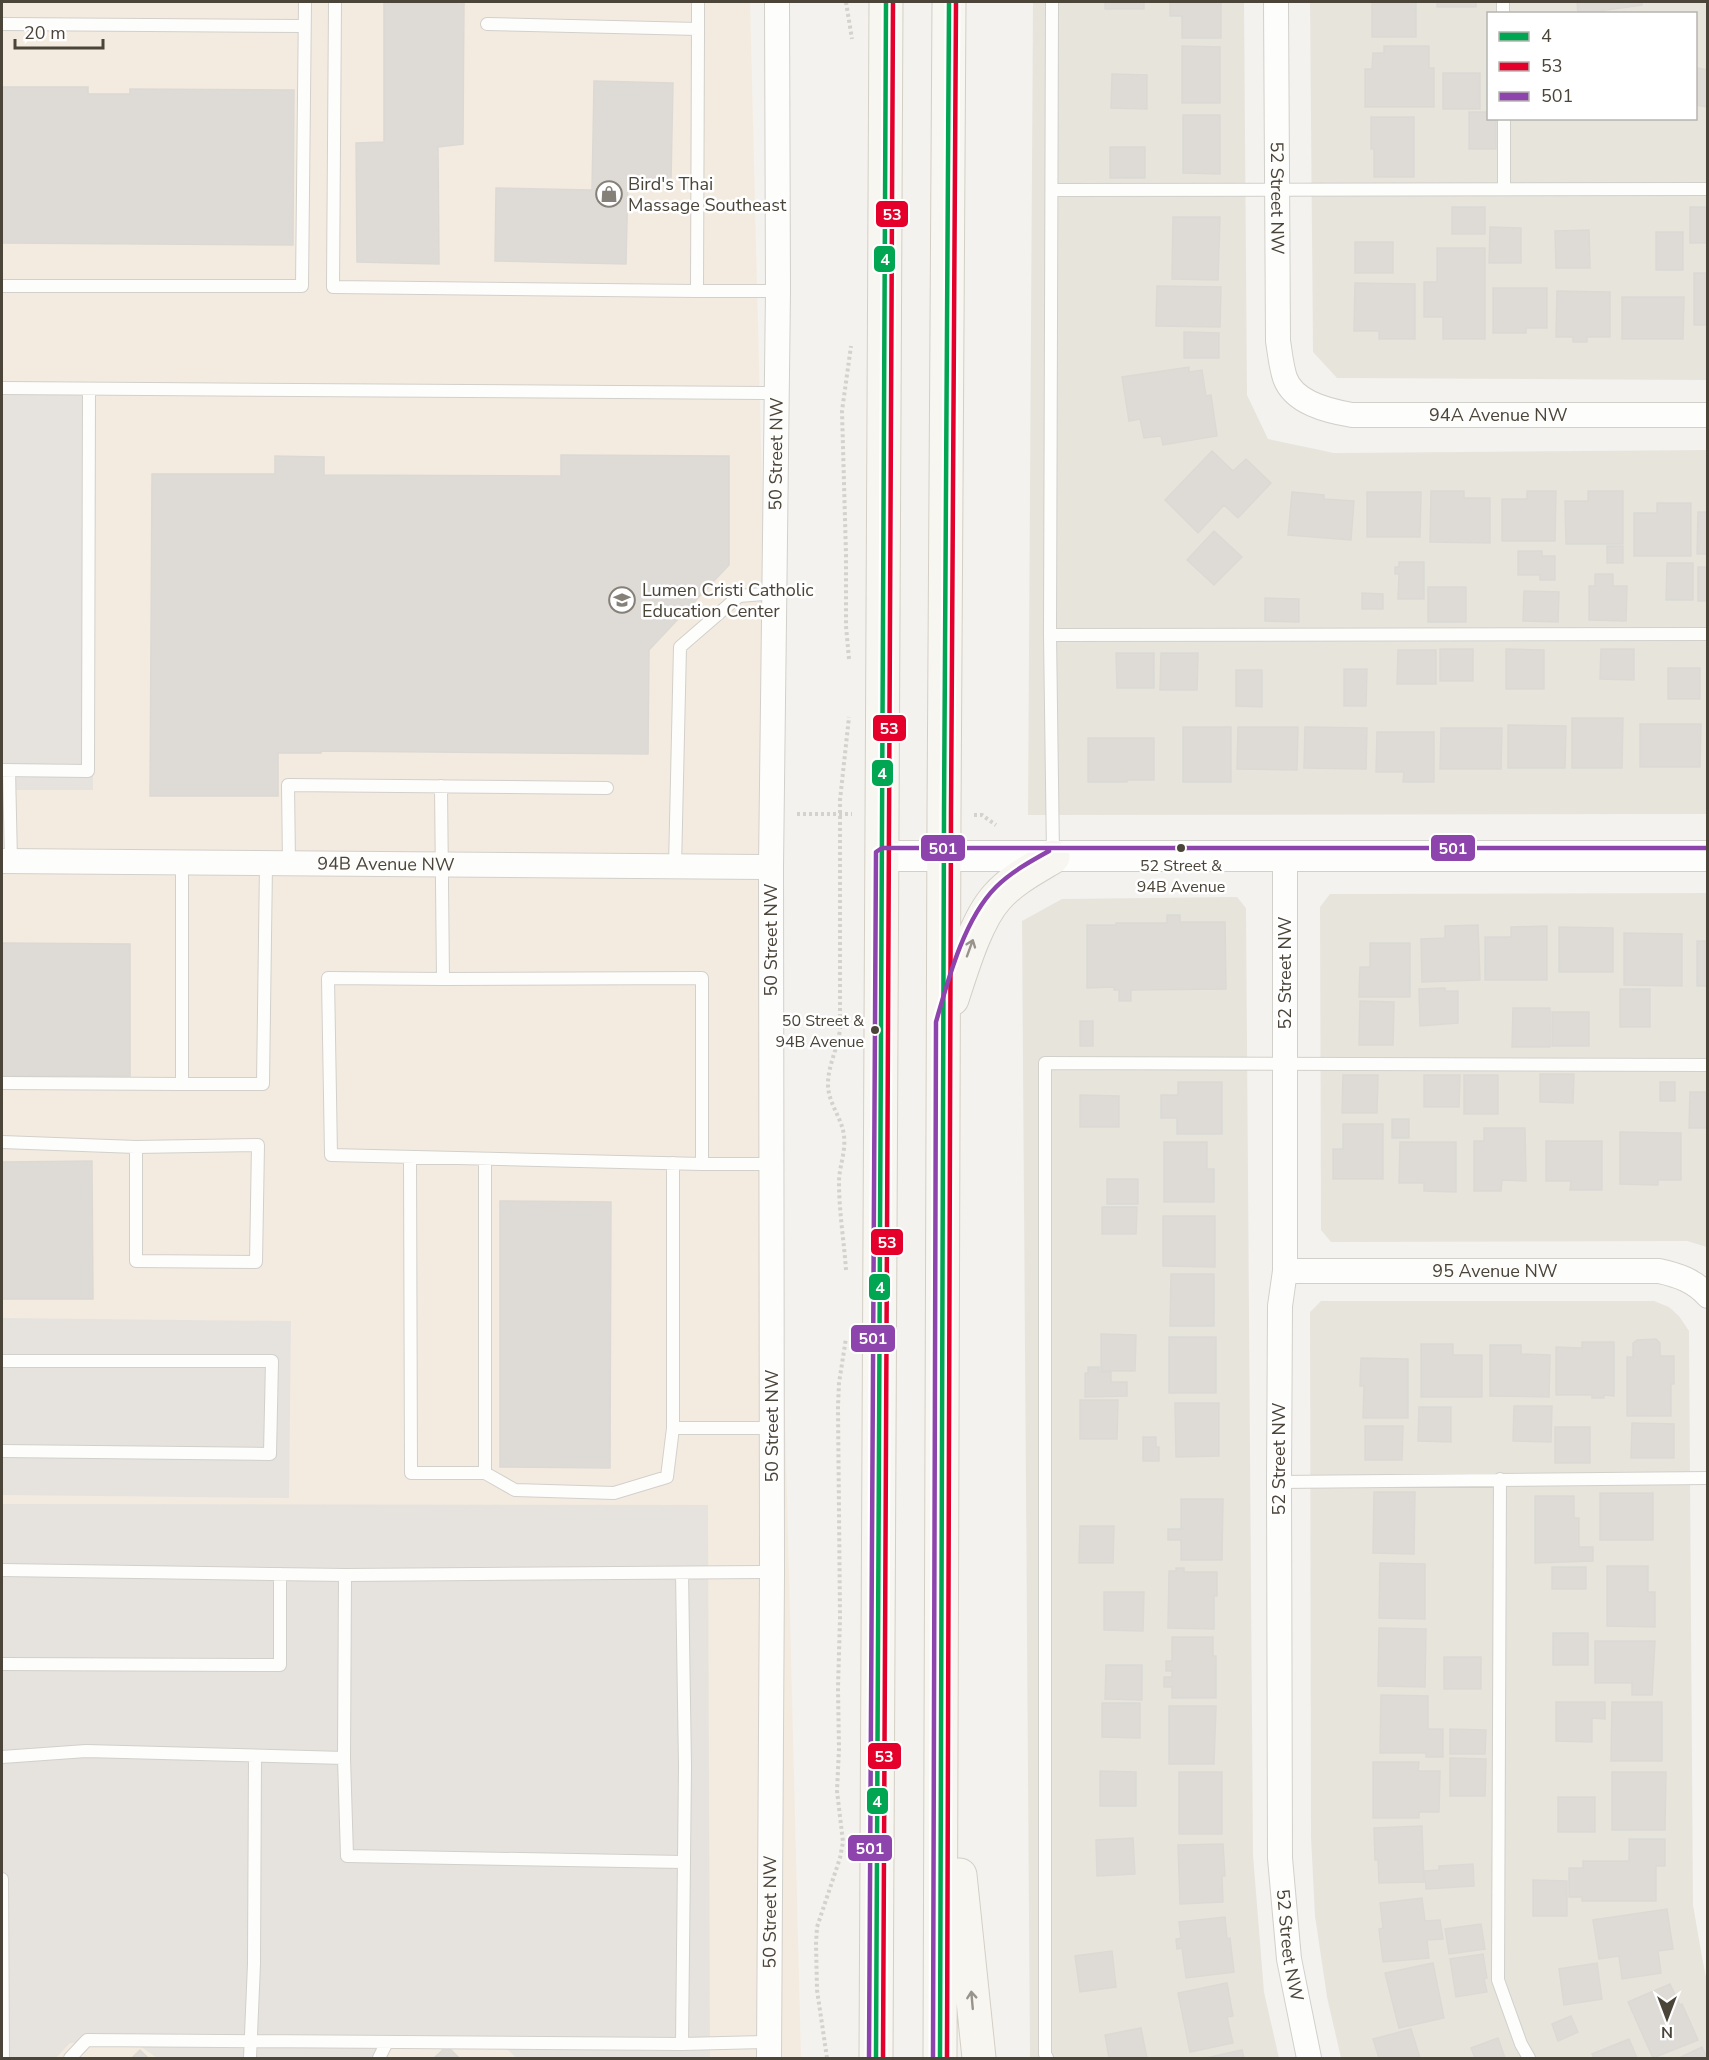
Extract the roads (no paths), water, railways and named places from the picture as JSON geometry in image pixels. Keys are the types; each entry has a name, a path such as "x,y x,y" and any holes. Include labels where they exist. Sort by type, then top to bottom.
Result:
{"main road":[{"path":"876,2058 886,2"},
{"path":"940,2058 949,2"},
{"path":"944,1023 975,933 995,899 1022,876 1053,857"},
{"path":"942,1686 979,2058"}],"street":[{"name":"50 Street NW","path":"769,2050 772,1572 771,867 778,291 777,2"},
{"name":"52 Street NW","path":"1276,2 1278,341 1286,379 1294,391"},
{"name":"94A Avenue NW","path":"1294,391 1311,404 1333,412 1352,415 1707,415"},
{"path":"882,856 1707,856"},
{"name":"52 Street NW","path":"1285,857 1285,1271 1280,1306 1279,1482 1282,1889 1288,1959 1309,2058"},
{"name":"94B Avenue NW","path":"6,861 771,867"},
{"name":"95 Avenue NW","path":"1285,1271 1659,1271 1677,1275 1704,1292"}],"lane":[{"path":"2,286 302,286 305,2"},
{"path":"335,2 333,287 778,291"},
{"path":"697,291 698,2"},
{"path":"1052,2 1050,635 1053,857"},
{"path":"2,24 304,26"},
{"path":"487,24 698,29"},
{"path":"1504,120 1504,188"},
{"path":"1052,190 1707,189"},
{"path":"2,388 777,393"},
{"path":"6,861 5,770 88,771 89,388"},
{"path":"675,867 680,647 739,596 774,593"},
{"path":"1050,635 1707,633"},
{"path":"2,1083 263,1084 277,863 288,785 607,788"},
{"path":"441,786 443,979"},
{"path":"182,863 182,1084"},
{"path":"702,1164 702,978 328,978 331,1155 702,1164 771,1164"},
{"path":"1047,2058 1045,2054 1045,1064 1707,1065"},
{"path":"2,1142 136,1147 258,1145 256,1262 136,1261 136,1147"},
{"path":"410,1157 411,1473 485,1473 515,1490 614,1493 667,1478 673,1428 673,1163"},
{"path":"485,1159 485,1473"},
{"path":"2,1361 272,1361 270,1454 2,1451"},
{"path":"673,1428 771,1428"},
{"path":"1279,1482 1707,1478"},
{"path":"1500,1479 1498,1980 1521,2044 1529,2058"},
{"path":"2,1570 345,1575 772,1572"},
{"path":"682,1573 685,1767 682,2044"},
{"path":"2,1664 280,1665 280,1574"},
{"path":"345,1575 344,1758 347,1856 683,1862"},
{"path":"2,1757 86,1751 344,1758"},
{"path":"250,2058 254,1964 255,1756"},
{"path":"2,1879 3,2058"},
{"path":"70,2058 87,2040 682,2044 769,2050"},
{"path":"379,2058 387,2042"}],"place":[{"name":"Bird's Thai Massage Southeast","path":"609,194"},
{"name":"Lumen Cristi Catholic Education Center","path":"622,600"},
{"name":"52 Street & 94B Avenue","path":"1181,848"},
{"name":"50 Street & 94B Avenue","path":"875,1030"}]}
